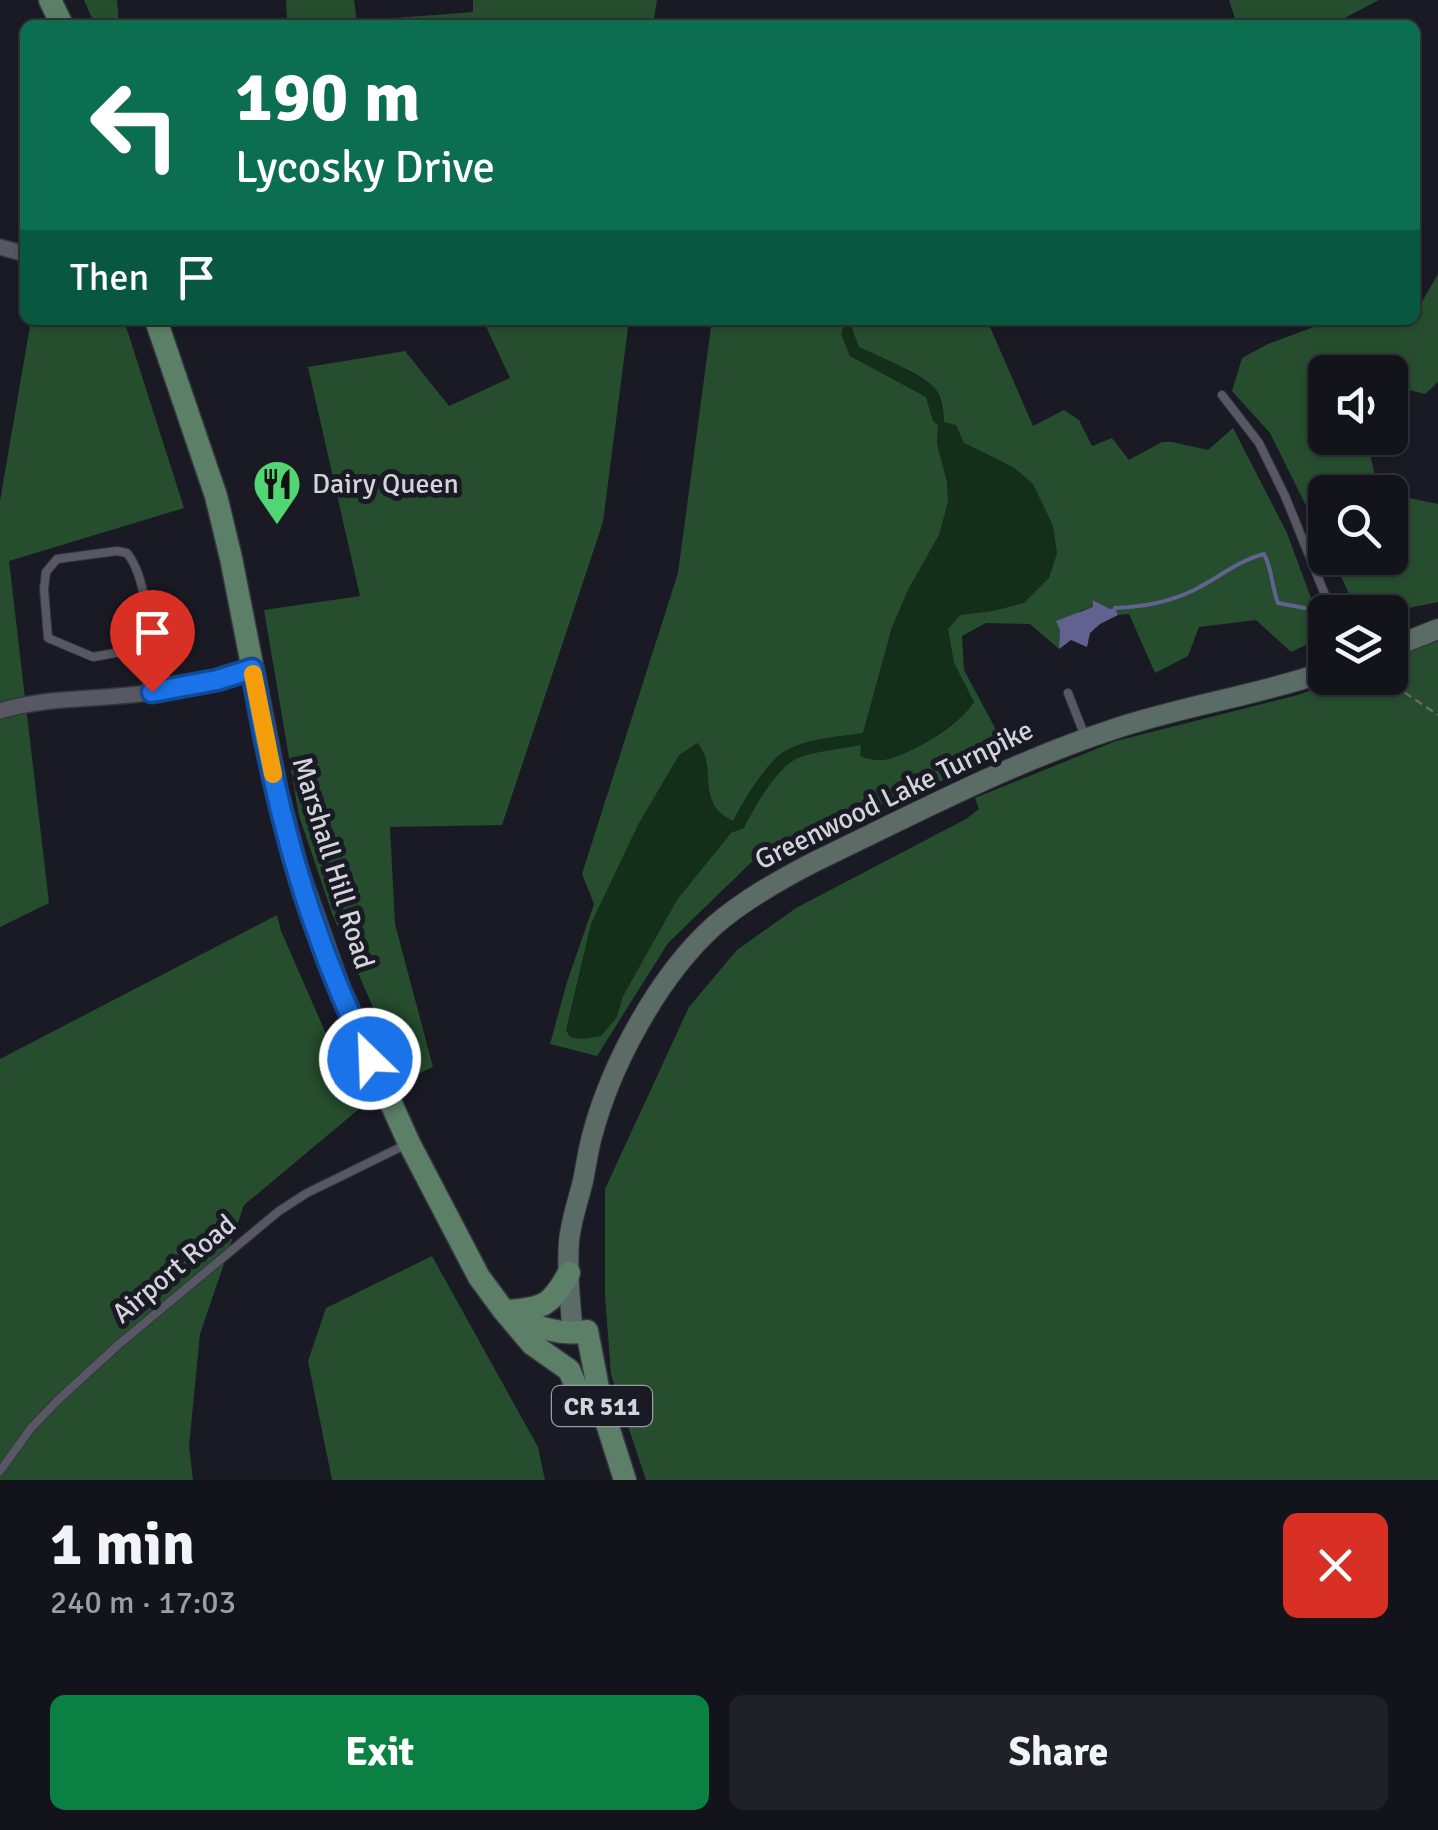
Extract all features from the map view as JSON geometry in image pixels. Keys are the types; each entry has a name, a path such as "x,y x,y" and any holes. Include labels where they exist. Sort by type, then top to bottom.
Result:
{"main road":[{"name":"Marshall Hill Road","path":"158,325 216,496 277,792 297,870 338,988 409,1142 478,1277 532,1344 569,1370 586,1409"},
{"path":"1408,641 1438,629"},
{"name":"Greenwood Lake Turnpike","path":"624,1480 580,1332 568,1273 569,1238 596,1123 618,1065 662,988 683,960 715,926 779,880 978,783 1086,739 1145,720 1308,677"},
{"name":"Greenwood Lake Turnpike","path":"584,1175 580,1332 586,1409 609,1480"},
{"path":"504,1311 545,1306 558,1293 568,1273"},
{"path":"504,1311 539,1328 580,1332"}],"street":[{"path":"0,711 48,700 152,692 252,669"}],"lane":[{"path":"1222,395 1259,443 1325,595"},
{"path":"148,647 93,657 48,638 46,572 57,559 127,553 142,585 148,647 152,692"},
{"path":"1068,694 1086,739"},
{"name":"Airport Road","path":"0,1471 31,1428 58,1400 254,1231 307,1193 409,1142"}],"path":[{"path":"1408,695 1438,715"}],"green space":[{"path":"84,0 117,0 119,20 93,20"},
{"path":"286,0 354,0 357,20 287,20"},
{"path":"473,0 657,0 654,20 370,20 473,12"},
{"path":"1229,0 1379,0 1341,20 1235,20"},
{"path":"1438,274 1438,382 1425,394 1408,390 1408,355 1308,355 1308,455 1370,455 1375,475 1308,475 1308,510 1270,433 1232,391 1242,358 1319,325 1420,325 1420,305"},
{"path":"30,325 126,325 184,508 9,561 49,903 0,927 0,501"},
{"path":"485,325 628,325 603,522 502,825 390,827 395,924 433,1067 405,1080 333,916 299,816 264,610 360,596 308,367 405,351 449,406 510,378"},
{"path":"711,325 989,325 1033,426 1064,410 1079,420 1092,446 1112,438 1129,460 1162,442 1208,450 1233,428 1287,533 1310,595 1308,644 1291,652 1256,620 1199,627 1188,656 1155,673 1129,614 1118,615 1115,608 1111,610 1094,600 1093,607 1080,611 1060,630 1059,649 1030,624 986,623 962,636 964,670 1009,754 762,852 668,943 597,1056 550,1044 594,904 582,874 678,573","holes":["843,328 852,328 859,347 901,366 937,391 944,422 956,425 964,443 1013,467 1033,484 1053,526 1057,553 1049,578 1024,603 960,615 948,629 954,663 974,702 947,729 920,746 884,760 860,756 861,745 798,758 782,770 744,828 731,833 677,900 623,996 617,1017 601,1036 570,1037 566,1030 591,924 638,825 679,755 697,743 705,757 714,805 733,821 763,773 785,751 813,741 863,733 892,627 939,535 948,502 937,444 938,425 933,421 926,397 850,356 841,334"]},
{"path":"848,326 936,388 945,417 956,425 964,443 1013,467 1033,484 1053,526 1057,553 1049,578 1024,603 960,615 954,663 974,702 968,712 899,757 870,760 859,756 861,746 757,803 744,828 677,900 623,996 617,1017 601,1036 570,1037 566,1030 591,924 638,825 679,754 697,743 705,752 712,803 733,821 763,772 785,751 813,741 863,733 892,627 939,535 948,502 937,444 938,425 933,421 926,397 850,356 841,334"},
{"path":"1408,498 1438,504 1438,602 1408,608 1408,595 1350,595 1340,575 1408,575"},
{"path":"1438,641 1438,1480 646,1480 611,1375 605,1295 605,1189 689,1007 737,950 796,908 966,819 979,809 975,798 1116,741 1308,691 1308,695 1408,695 1408,652"},
{"path":"277,915 359,1109 244,1205 200,1334 189,1446 193,1480 0,1480 0,1059"},
{"path":"432,1256 538,1447 545,1480 332,1480 308,1361 326,1308"}],"water":[{"path":"1093,600 1115,608 1118,615 1090,633 1087,647 1071,640 1059,649 1060,630 1056,621 1093,607"}],"waterway":[{"path":"1115,608 1183,595 1264,554 1278,603 1308,609"}],"slow traffic":[{"path":"253,674 273,774"}],"place":[{"name":"Dairy Queen","path":"277,526"}],"route":[{"path":"152,692 252,669 297,870 338,988 370,1059"}]}
